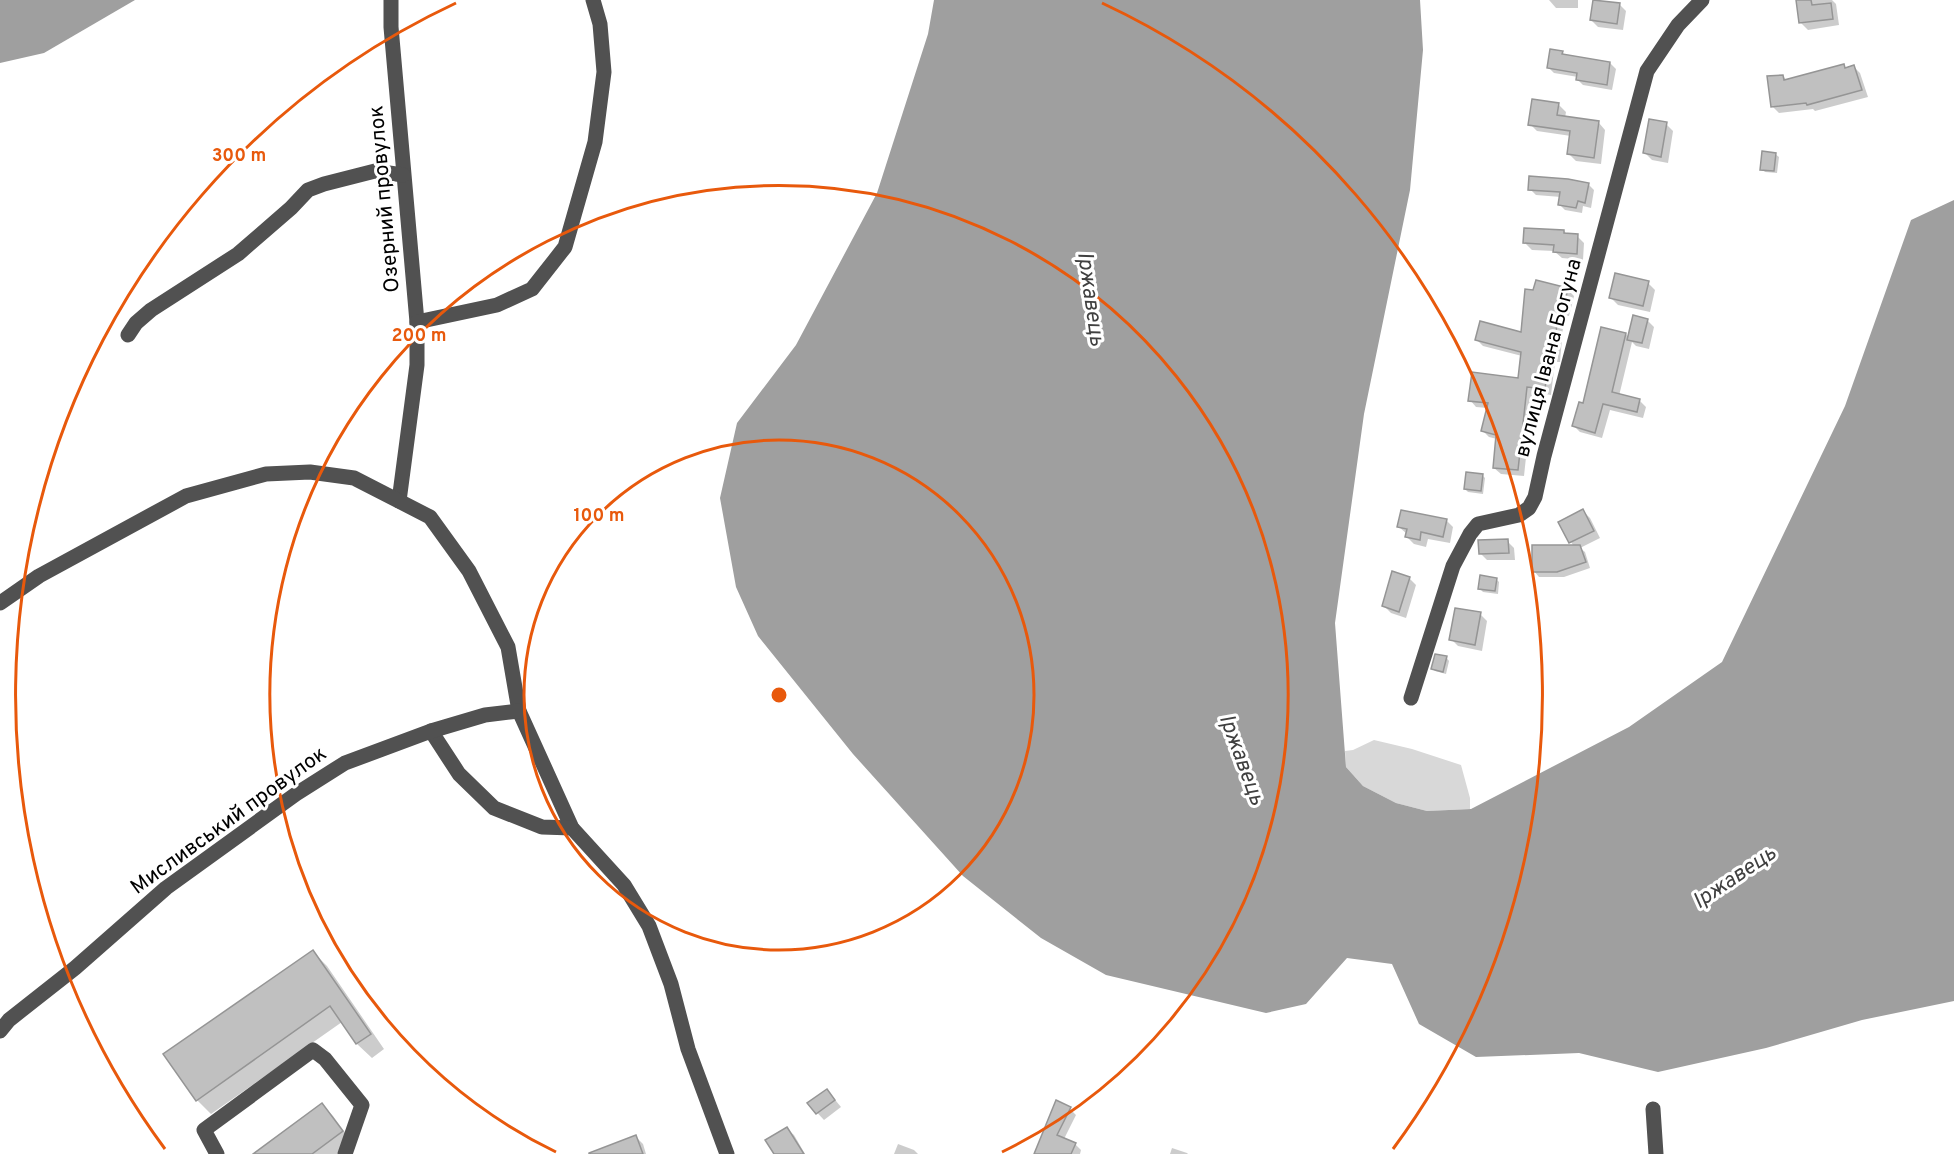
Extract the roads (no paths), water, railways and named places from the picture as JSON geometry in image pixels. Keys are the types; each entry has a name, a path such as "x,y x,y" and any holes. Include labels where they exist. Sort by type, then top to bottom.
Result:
{"street":[{"name":"Озерний провулок","path":"391,0 391,27 417,322 417,364 399,501"},
{"path":"417,322 497,305 532,289 565,248 595,142 604,72 600,24 593,0"},
{"name":"вулиця Івана Богуна","path":"1411,698 1453,566 1470,534 1478,524 1520,515 1529,508 1535,497 1547,444 1647,71 1678,25 1702,0"},
{"path":"128,335 136,323 151,310 238,254 291,208 308,190 324,183 375,171 404,175"},
{"path":"0,603 39,576 186,496 266,474 310,472 354,478 430,517 469,571 508,647 519,711 572,828 624,885 649,926 671,984 688,1049 726,1154"},
{"name":"Мисливський провулок","path":"0,1031 9,1020 75,968 166,888 296,794 345,763 431,731 485,715 519,711"},
{"path":"431,731 459,774 494,808 542,827 572,828"},
{"path":"217,1154 204,1130 313,1050 326,1059 362,1105 345,1154"},
{"path":"1653,1109 1656,1154"}],"water":[{"path":"0,0 135,0 44,53 0,63"},
{"name":"Іржавець","path":"934,0 1420,0 1423,50 1410,190 1364,414 1335,623 1346,767 1363,786 1396,803 1427,811 1471,809 1629,727 1722,662 1845,406 1911,220 1954,200 1954,1001 1862,1020 1766,1048 1658,1072 1579,1053 1476,1057 1419,1024 1392,964 1347,958 1306,1004 1266,1013 1106,975 1041,938 963,876 853,754 758,636 736,587 720,498 737,423 796,345 877,193 928,34"}]}
